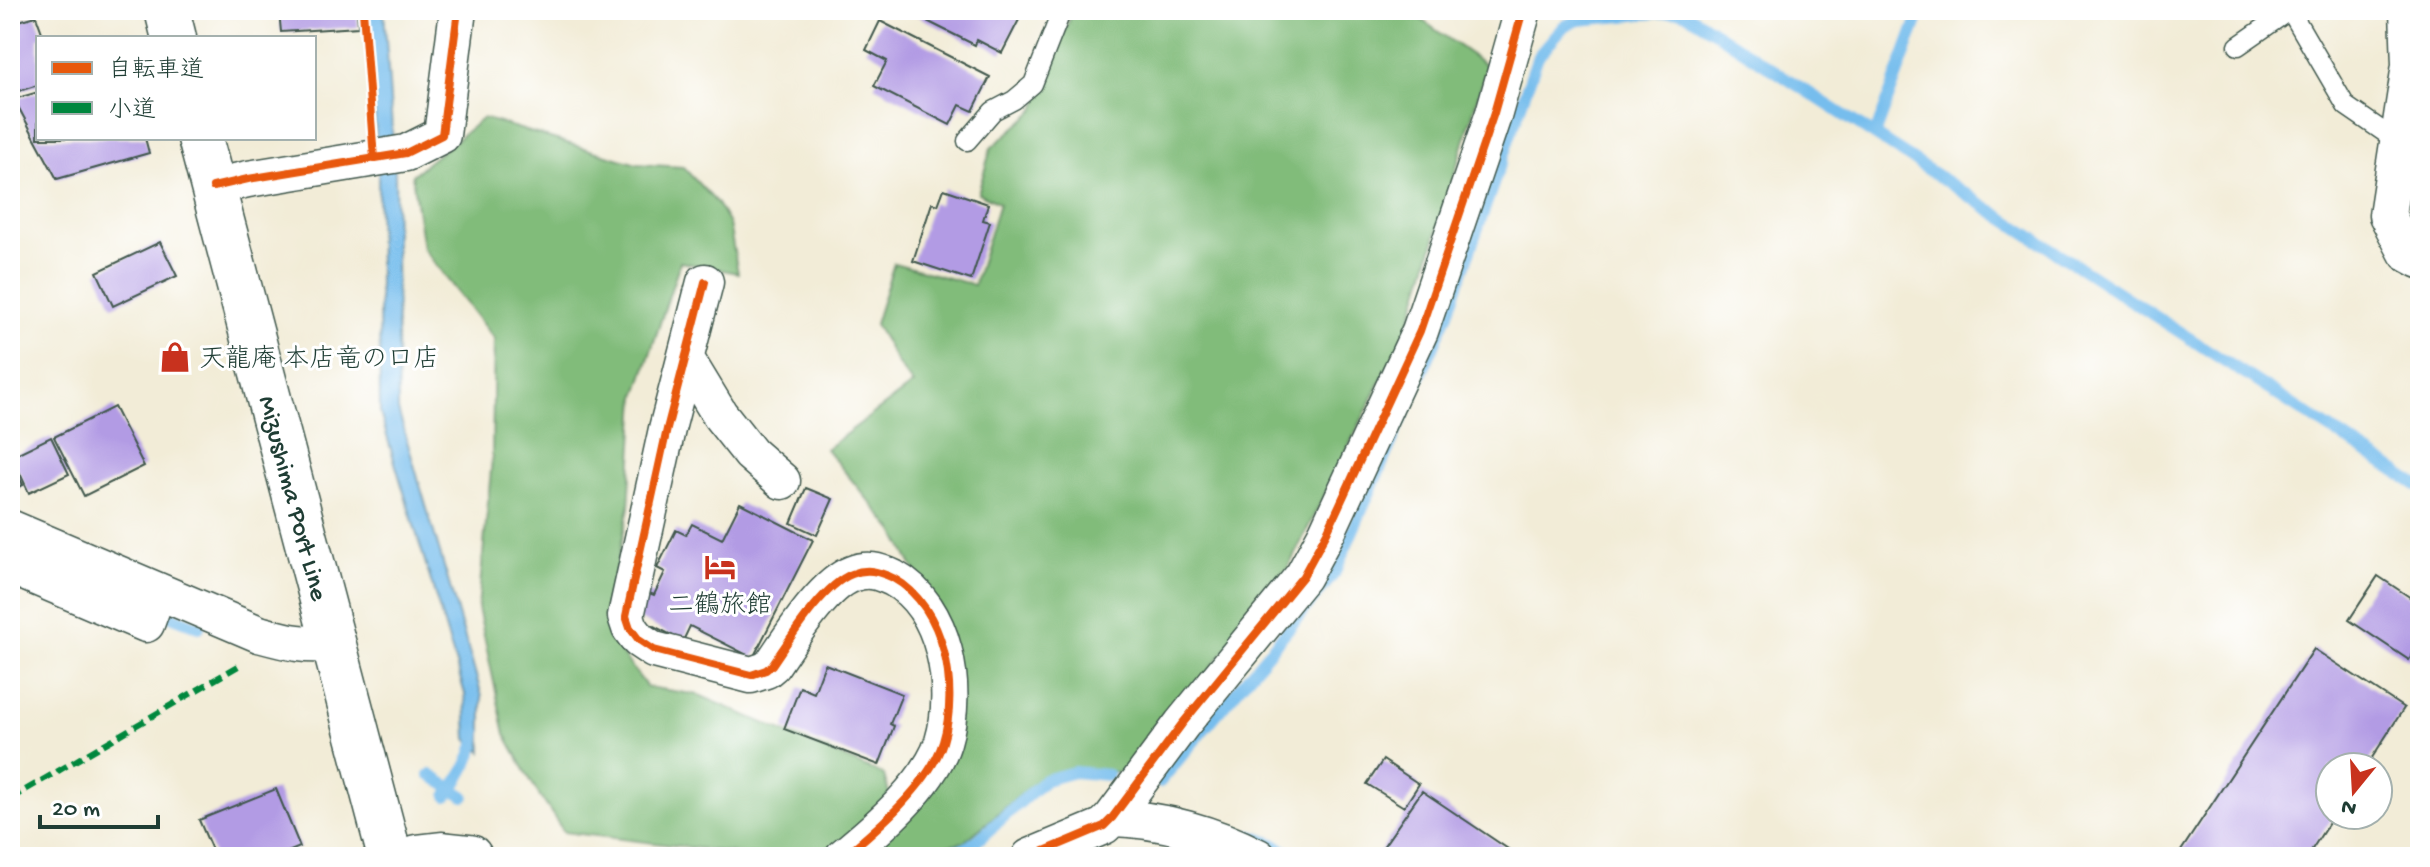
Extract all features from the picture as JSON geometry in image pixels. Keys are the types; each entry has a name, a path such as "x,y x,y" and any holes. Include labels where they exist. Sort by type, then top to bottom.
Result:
{"main road":[{"path":"167,10 174,36"},
{"name":"Mizushima Port Line","path":"201,140 390,857"},
{"path":"416,857 442,854 470,857"}],"street":[{"path":"213,187 406,153 442,135 458,10"},
{"path":"1030,857 1104,826 1112,818 1182,724 1303,576 1327,532 1420,331 1494,113 1523,10"},
{"path":"2412,21 2410,65 2387,215 2407,253 2420,260"},
{"path":"705,282 667,429 626,616 639,640 654,650 751,675 772,665 832,585 850,574 866,569 881,573 913,593 930,613 941,636 947,673 948,711 942,743 932,766 898,808 843,857"},
{"path":"686,359 720,415 751,454 782,481"},
{"path":"10,528 154,600 294,644 314,646 332,643"},
{"path":"10,566 146,624 154,600"},
{"path":"1112,818 1139,819 1179,827 1258,857"}],"lane":[{"path":"967,141 993,111 1014,100 1033,84 1062,10"},
{"path":"2238,46 2290,10 2346,106 2397,141"}],"green space":[{"path":"1073,10 1423,10 1419,18 1487,66 1409,325 1288,568 1135,766 1119,773 1073,768 1043,776 964,842 882,857 770,857 564,832 505,734 478,608 492,459 494,339 423,248 412,175 483,118 637,164 683,167 716,202 729,224 738,273 680,262 636,397 629,507 607,612 622,654 647,687 699,695 884,775 896,819 926,798 948,634 894,531 826,449 913,384 875,324 894,263 974,285 999,203 978,193 991,148 1035,110"}],"water":[{"path":"368,10 384,10 395,173 398,410 482,696 482,752 467,739 465,694 380,413 378,168"}],"building":[{"path":"10,10 15,10 19,21 36,16 43,36 36,36 36,86 10,94"},
{"path":"279,10 357,10 358,27 281,32"},
{"path":"905,10 1024,10 1002,53 977,40 975,45"},
{"path":"880,21 990,77 973,111 960,105 950,125 874,86 887,61 866,50"},
{"path":"36,93 36,140 14,99"},
{"path":"36,140 146,140 149,153 57,179"},
{"path":"944,189 988,204 983,220 990,222 971,280 913,261 932,203 938,205"},
{"path":"160,242 177,276 113,306 97,272"},
{"path":"114,407 144,466 84,496 54,437"},
{"path":"51,437 69,474 29,493 12,456"},
{"path":"10,459 23,485 10,492"},
{"path":"806,488 833,499 817,535 791,523"},
{"path":"740,503 813,540 753,658 690,626 683,641 634,616 647,592 654,595 665,572 657,568 676,530 686,535 692,524 722,539"},
{"path":"2378,576 2420,604 2420,643 2409,660 2349,620"},
{"path":"2314,649 2404,708 2376,751 2314,751 2314,831 2324,831 2307,857 2177,857"},
{"path":"825,664 902,694 879,765 784,729 800,687 814,693"},
{"path":"1383,760 1419,784 1404,807 1367,784"},
{"path":"276,789 300,847 276,857 215,857 199,820"},
{"path":"1422,791 1520,857 1376,857"}],"waterway":[{"path":"1875,135 1921,10"},
{"path":"1160,782 1334,574 1448,313 1538,56 1564,26 1579,20 1678,11 1687,14 2420,487"},
{"path":"153,609 199,627"},
{"path":"447,796 470,757 476,732"},
{"path":"916,857 965,849 1045,780 1074,772 1108,775"},
{"path":"430,775 464,796"},
{"path":"1251,836 1276,845 1294,857"}],"marked path":[{"path":"10,799 240,665"}],"cycle path":[{"path":"363,10 374,159"},
{"path":"213,187 406,153 442,135 458,10"},
{"path":"1030,857 1104,826 1112,818 1182,724 1303,576 1327,532 1420,331 1494,113 1523,10"},
{"path":"705,282 667,429 626,616 639,640 654,650 751,675 772,665 819,601 852,574 877,572 893,578 911,591 925,608 944,651 949,698 943,742 927,774 914,790 886,820 843,857"}],"place":[{"name":"天龍庵 本店竜の口店","path":"175,357"},
{"name":"二鶴旅館","path":"720,567"}]}
